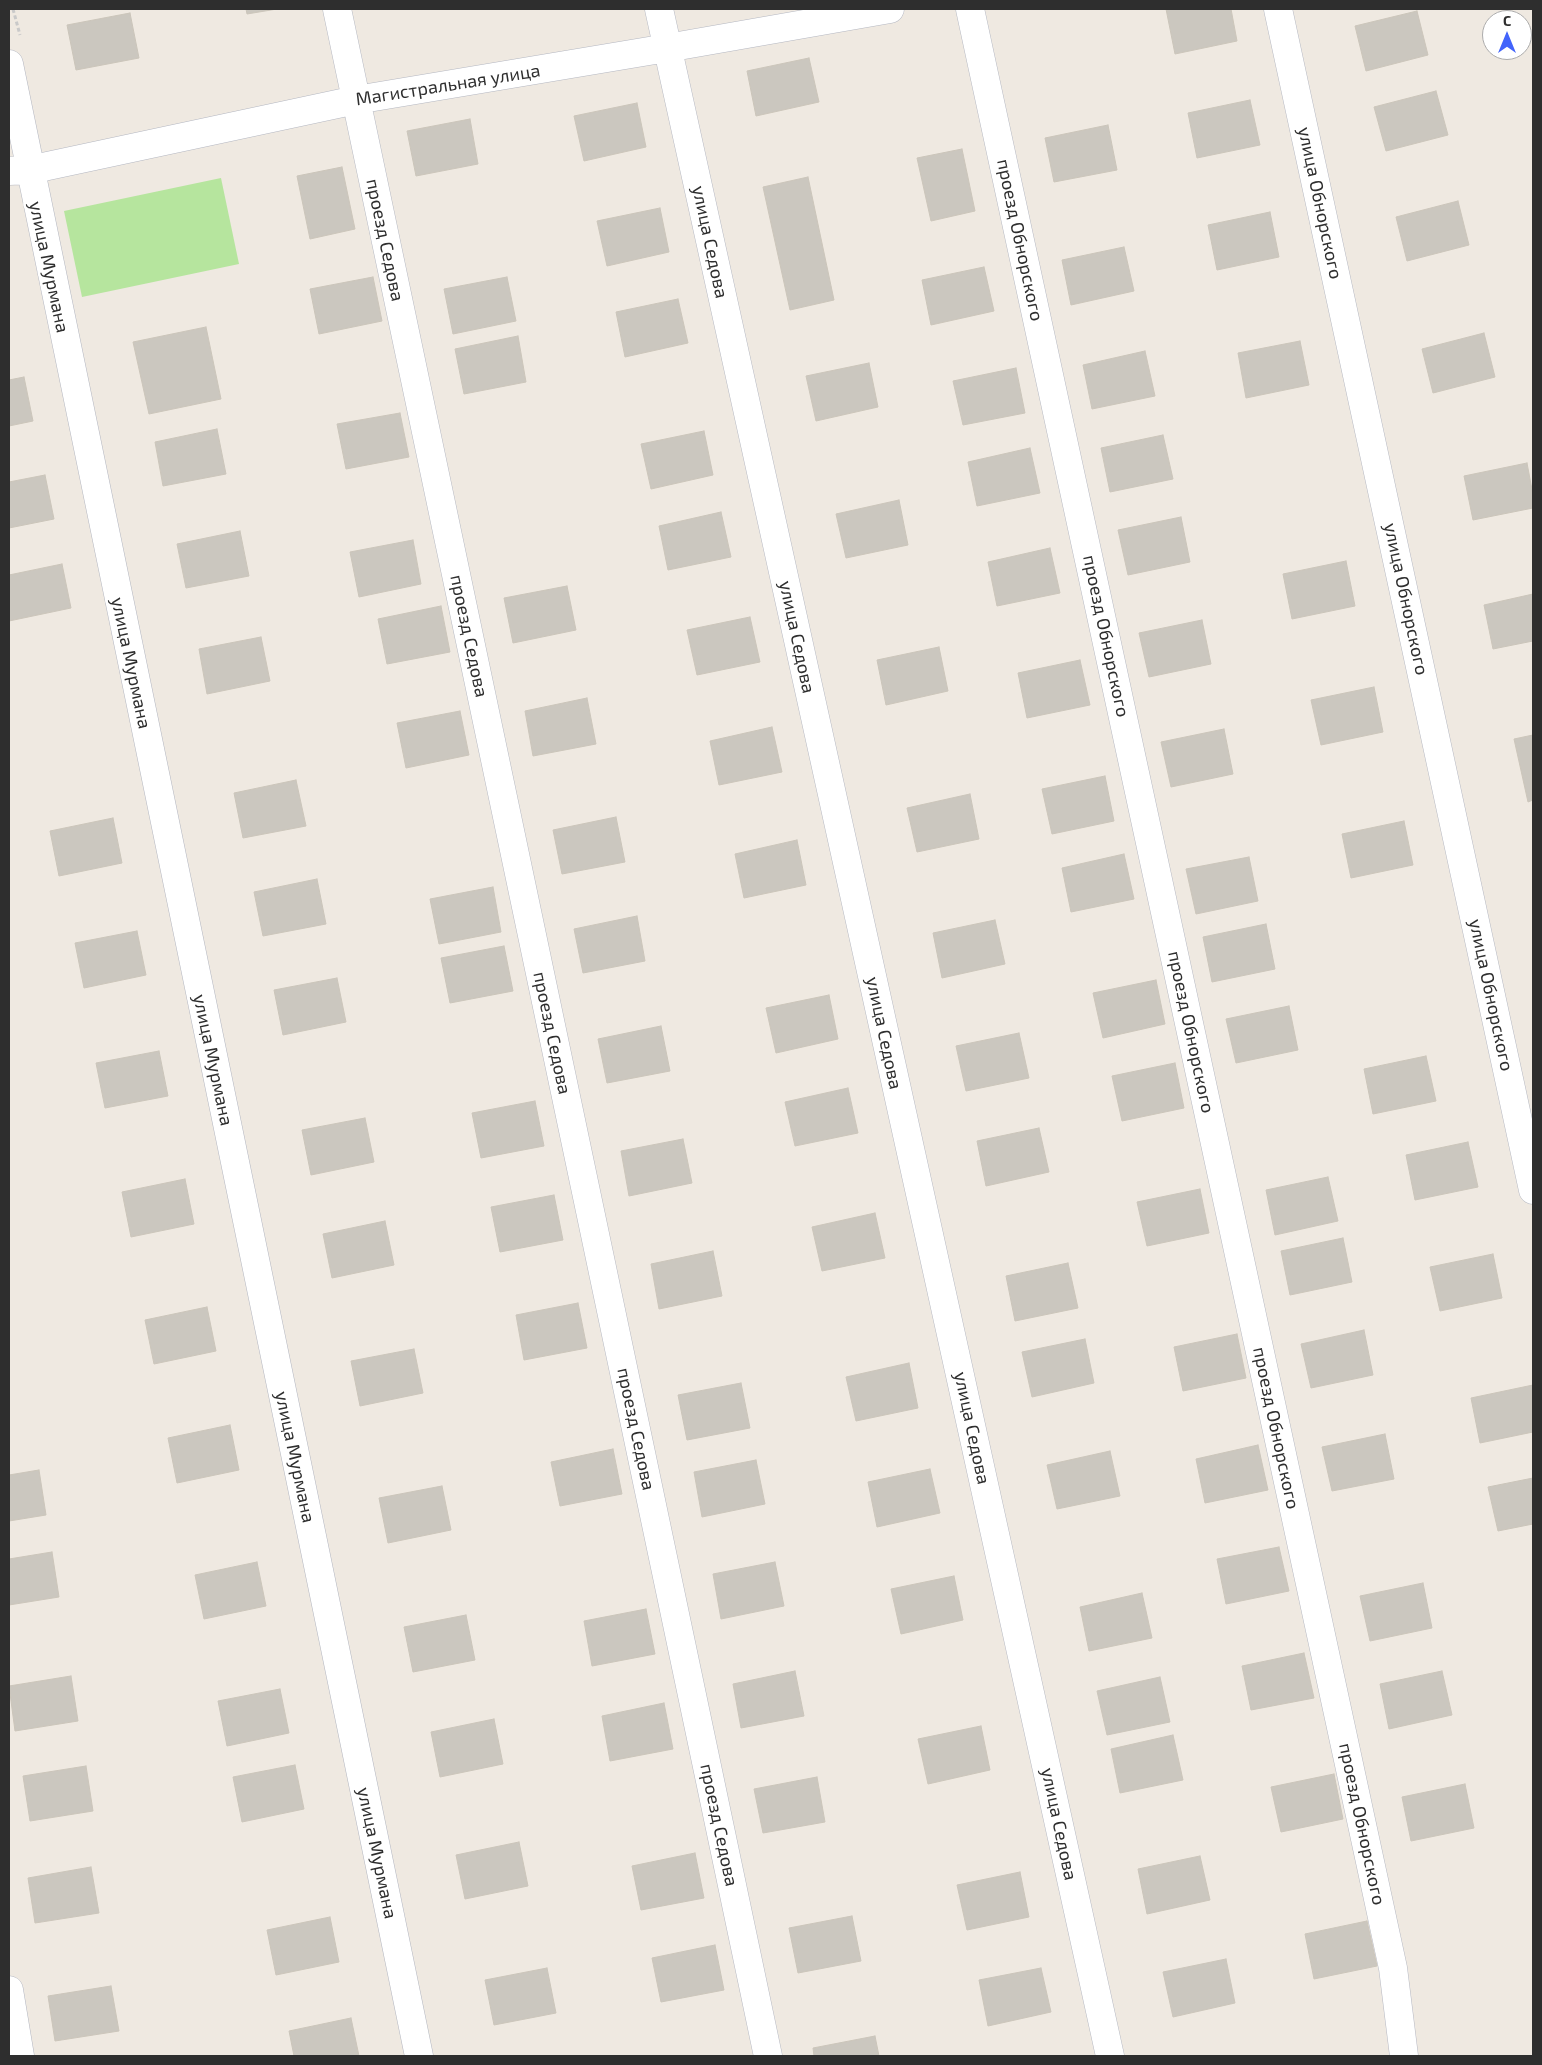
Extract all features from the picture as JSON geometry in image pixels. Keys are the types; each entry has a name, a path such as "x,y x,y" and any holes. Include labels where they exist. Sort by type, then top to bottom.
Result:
{"street":[{"name":"проезд Седова","path":"337,9 768,2056"},
{"name":"улица Седова","path":"659,9 1110,2056"},
{"name":"Магистральная улица","path":"19,170 356,100 890,9"},
{"name":"проезд Обнорского","path":"970,9 1393,1968 1404,2056"},
{"name":"улица Обнорского","path":"1278,9 1533,1190"},
{"name":"улица Мурмана","path":"9,64 19,170 419,2056"},
{"path":"9,1990 20,2056"}],"green space":[{"path":"221,178 239,264 82,297 64,211"}],"building":[{"path":"246,9 277,9 247,14"},
{"path":"1166,9 1231,9 1237,41 1175,54"},
{"path":"1417,11 1428,55 1366,71 1355,26"},
{"path":"130,13 139,58 76,70 67,25"},
{"path":"809,58 819,102 756,116 747,71"},
{"path":"1436,91 1448,135 1386,151 1374,107"},
{"path":"1250,100 1260,145 1197,158 1188,113"},
{"path":"637,103 646,147 584,161 574,116"},
{"path":"470,119 478,164 416,176 407,131"},
{"path":"1108,125 1117,170 1054,182 1045,138"},
{"path":"962,149 975,211 931,221 917,158"},
{"path":"342,167 355,229 310,239 297,176"},
{"path":"808,177 834,300 790,310 763,187"},
{"path":"1458,201 1469,245 1407,261 1396,217"},
{"path":"660,208 669,252 607,266 597,221"},
{"path":"1270,212 1279,257 1217,270 1208,225"},
{"path":"1124,247 1134,291 1071,305 1062,260"},
{"path":"984,267 994,311 931,325 922,280"},
{"path":"373,277 382,321 319,334 310,289"},
{"path":"507,277 516,321 453,334 444,289"},
{"path":"678,299 688,343 625,357 616,312"},
{"path":"206,327 221,399 149,414 133,342"},
{"path":"1484,333 1495,377 1433,393 1422,349"},
{"path":"518,336 526,382 464,394 455,349"},
{"path":"1300,341 1309,385 1246,398 1238,353"},
{"path":"1145,351 1155,396 1092,409 1083,365"},
{"path":"869,363 878,407 816,421 806,376"},
{"path":"1016,368 1025,413 963,425 953,381"},
{"path":"24,377 33,421 9,426 9,380"},
{"path":"400,413 409,457 346,469 337,424"},
{"path":"217,429 226,474 163,486 155,442"},
{"path":"704,431 713,475 651,489 641,444"},
{"path":"1163,435 1173,479 1110,492 1101,448"},
{"path":"1030,448 1040,493 977,506 968,462"},
{"path":"1527,463 1533,495 1533,508 1473,520 1464,476"},
{"path":"45,475 54,519 9,528 9,482"},
{"path":"899,500 908,545 846,558 836,514"},
{"path":"721,512 731,557 668,570 659,526"},
{"path":"1181,517 1190,562 1128,575 1118,530"},
{"path":"240,531 249,576 186,588 177,544"},
{"path":"413,540 421,584 359,597 350,552"},
{"path":"1050,548 1060,593 997,606 988,562"},
{"path":"1346,561 1355,606 1292,619 1283,574"},
{"path":"62,564 71,608 9,621 9,575"},
{"path":"567,586 576,630 513,643 504,598"},
{"path":"1533,594 1533,641 1493,649 1484,605"},
{"path":"441,606 450,652 387,664 378,619"},
{"path":"750,617 760,662 697,675 687,630"},
{"path":"1202,620 1211,664 1149,677 1139,633"},
{"path":"261,637 270,681 207,694 199,649"},
{"path":"939,647 948,691 886,705 877,660"},
{"path":"1080,660 1090,705 1027,718 1018,673"},
{"path":"1374,687 1383,732 1321,745 1311,700"},
{"path":"587,698 596,744 533,756 525,711"},
{"path":"460,711 469,755 406,768 397,723"},
{"path":"772,727 782,772 719,785 710,741"},
{"path":"1224,729 1233,774 1171,787 1161,742"},
{"path":"1533,735 1533,800 1528,802 1514,739"},
{"path":"1105,776 1114,821 1052,834 1042,789"},
{"path":"296,780 306,826 243,838 234,793"},
{"path":"970,794 979,839 917,852 907,808"},
{"path":"616,817 625,862 562,874 553,830"},
{"path":"113,818 122,863 59,876 50,831"},
{"path":"1404,821 1413,865 1351,878 1342,834"},
{"path":"797,840 806,885 744,898 735,854"},
{"path":"1124,854 1134,899 1071,912 1062,868"},
{"path":"1249,857 1258,901 1196,914 1186,869"},
{"path":"317,879 326,924 263,936 254,892"},
{"path":"493,887 501,932 439,944 430,899"},
{"path":"637,916 645,961 583,973 574,929"},
{"path":"995,920 1005,964 942,978 933,933"},
{"path":"1266,924 1275,969 1212,982 1203,937"},
{"path":"137,931 146,975 84,988 75,943"},
{"path":"504,946 513,991 450,1003 441,958"},
{"path":"337,978 346,1022 283,1035 274,990"},
{"path":"1156,980 1165,1024 1103,1038 1093,993"},
{"path":"829,995 838,1039 776,1053 766,1008"},
{"path":"1289,1006 1298,1050 1236,1063 1226,1019"},
{"path":"661,1026 670,1071 607,1083 598,1039"},
{"path":"1019,1033 1029,1078 966,1091 956,1046"},
{"path":"159,1051 168,1096 105,1108 96,1063"},
{"path":"1426,1056 1436,1101 1373,1114 1364,1069"},
{"path":"1175,1063 1184,1108 1122,1121 1112,1076"},
{"path":"848,1088 858,1133 795,1146 785,1102"},
{"path":"535,1101 544,1146 481,1158 472,1113"},
{"path":"365,1118 374,1162 311,1175 302,1130"},
{"path":"1039,1128 1049,1172 986,1186 977,1141"},
{"path":"683,1139 692,1183 629,1196 621,1151"},
{"path":"1468,1142 1478,1187 1415,1200 1406,1155"},
{"path":"1328,1177 1338,1221 1275,1235 1266,1190"},
{"path":"185,1179 194,1224 131,1237 122,1192"},
{"path":"1200,1189 1209,1233 1147,1246 1137,1202"},
{"path":"554,1195 563,1240 500,1252 491,1207"},
{"path":"875,1213 885,1258 822,1271 812,1227"},
{"path":"385,1221 394,1265 332,1278 323,1234"},
{"path":"1343,1238 1352,1282 1290,1295 1281,1251"},
{"path":"713,1251 722,1296 659,1309 651,1264"},
{"path":"1493,1254 1502,1298 1440,1311 1430,1267"},
{"path":"1068,1263 1078,1308 1015,1321 1006,1276"},
{"path":"578,1303 587,1348 524,1360 516,1315"},
{"path":"207,1307 216,1351 154,1364 145,1320"},
{"path":"1364,1330 1373,1375 1311,1388 1301,1344"},
{"path":"1237,1334 1246,1378 1183,1391 1174,1347"},
{"path":"1085,1339 1094,1383 1032,1397 1022,1352"},
{"path":"414,1349 423,1393 360,1406 351,1361"},
{"path":"909,1363 918,1408 856,1421 846,1377"},
{"path":"741,1383 750,1428 687,1440 678,1395"},
{"path":"1533,1385 1533,1432 1480,1443 1471,1398"},
{"path":"230,1425 239,1470 177,1483 168,1438"},
{"path":"1385,1434 1394,1479 1332,1491 1322,1447"},
{"path":"1258,1445 1268,1490 1205,1503 1196,1459"},
{"path":"613,1449 622,1494 560,1506 551,1462"},
{"path":"1110,1451 1120,1496 1057,1509 1047,1465"},
{"path":"756,1460 765,1504 702,1517 694,1472"},
{"path":"930,1469 940,1513 877,1527 868,1482"},
{"path":"39,1470 46,1515 9,1521 9,1475"},
{"path":"1533,1478 1533,1524 1498,1531 1488,1487"},
{"path":"442,1486 451,1530 388,1543 379,1498"},
{"path":"1279,1547 1289,1591 1226,1604 1217,1559"},
{"path":"52,1552 59,1597 9,1605 9,1559"},
{"path":"257,1562 266,1606 204,1619 195,1575"},
{"path":"775,1562 784,1606 721,1619 713,1574"},
{"path":"954,1576 963,1620 901,1634 891,1589"},
{"path":"1423,1583 1432,1628 1370,1641 1360,1596"},
{"path":"1142,1593 1152,1638 1089,1651 1080,1607"},
{"path":"646,1609 655,1654 592,1666 584,1621"},
{"path":"466,1615 475,1660 413,1672 404,1627"},
{"path":"1304,1653 1314,1698 1251,1710 1242,1666"},
{"path":"795,1671 804,1716 741,1728 733,1684"},
{"path":"1442,1671 1452,1715 1389,1729 1380,1684"},
{"path":"71,1676 78,1721 15,1731 9,1686"},
{"path":"1160,1677 1170,1722 1107,1735 1097,1691"},
{"path":"280,1689 289,1733 227,1746 218,1701"},
{"path":"664,1703 673,1749 610,1761 602,1716"},
{"path":"494,1719 503,1764 440,1777 431,1732"},
{"path":"981,1726 990,1770 928,1784 918,1739"},
{"path":"1173,1735 1183,1780 1120,1793 1111,1749"},
{"path":"295,1765 304,1809 242,1822 233,1777"},
{"path":"86,1766 93,1811 30,1821 23,1776"},
{"path":"1334,1774 1343,1819 1281,1832 1271,1787"},
{"path":"817,1777 825,1822 763,1833 754,1789"},
{"path":"1465,1784 1474,1828 1411,1841 1402,1797"},
{"path":"519,1842 528,1886 465,1899 456,1855"},
{"path":"695,1853 704,1898 641,1910 632,1866"},
{"path":"1200,1856 1210,1900 1147,1914 1138,1869"},
{"path":"91,1867 99,1913 35,1923 28,1878"},
{"path":"1020,1872 1029,1917 967,1930 957,1885"},
{"path":"852,1916 861,1961 798,1973 789,1928"},
{"path":"330,1917 339,1962 276,1975 267,1930"},
{"path":"1367,1921 1377,1966 1314,1979 1305,1934"},
{"path":"715,1945 724,1990 661,2002 652,1958"},
{"path":"1226,1959 1235,2003 1173,2017 1163,1972"},
{"path":"547,1968 556,2013 494,2025 485,1980"},
{"path":"1041,1968 1051,2012 988,2026 979,1980"},
{"path":"111,1986 119,2031 55,2041 48,1996"},
{"path":"351,2018 359,2056 294,2056 289,2031"},
{"path":"875,2036 879,2056 814,2056 813,2048"}]}
